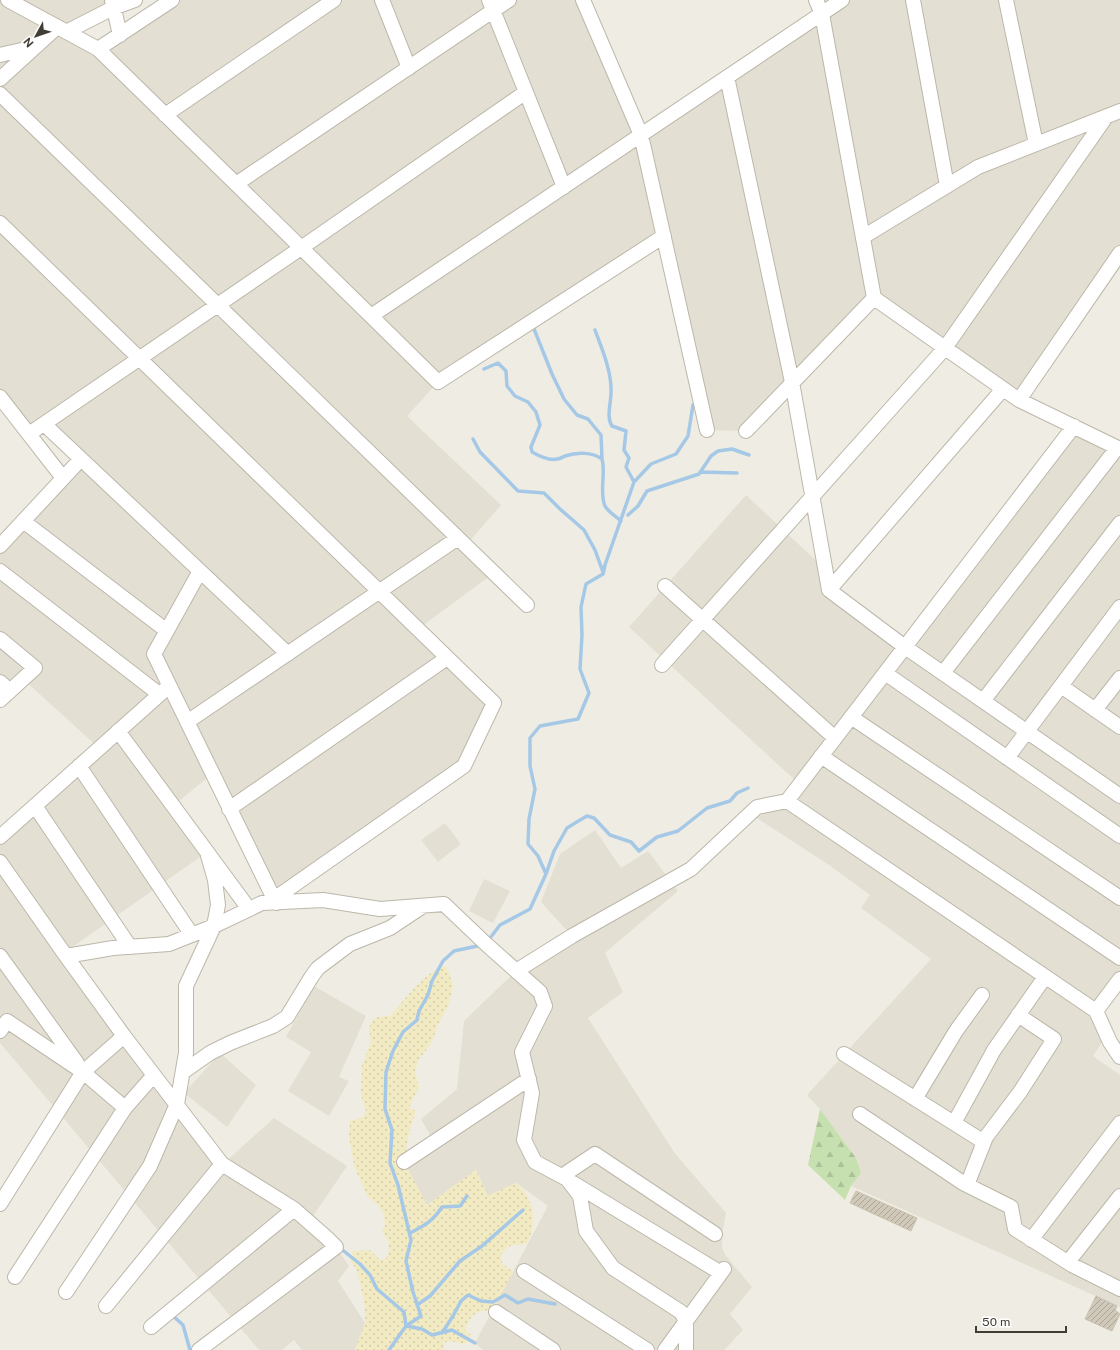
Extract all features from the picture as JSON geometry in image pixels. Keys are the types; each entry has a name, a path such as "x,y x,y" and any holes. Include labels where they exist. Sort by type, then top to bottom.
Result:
{"street":[{"path":"8,0 98,49 438,382 664,236"},
{"path":"0,79 35,47 61,29 112,4 135,0"},
{"path":"98,49 172,0"},
{"path":"165,115 334,0"},
{"path":"382,0 409,68"},
{"path":"236,184 409,68 491,5 509,0"},
{"path":"583,0 641,135 707,430"},
{"path":"816,0 822,14 874,298 1019,400 1119,448 943,673"},
{"path":"371,316 842,0"},
{"path":"914,0 947,186"},
{"path":"1006,0 1036,144"},
{"path":"112,4 120,35"},
{"path":"491,5 564,187"},
{"path":"0,55 35,47"},
{"path":"727,77 792,382 829,590 905,647 1120,796"},
{"path":"29,434 526,92"},
{"path":"0,94 527,605"},
{"path":"862,237 978,167 1120,111"},
{"path":"662,665 945,348 1106,117"},
{"path":"0,223 494,703 464,766 275,901"},
{"path":"1019,400 1120,253"},
{"path":"746,431 874,298"},
{"path":"829,590 1003,389"},
{"path":"0,397 63,478"},
{"path":"44,424 288,654"},
{"path":"516,971 572,936 691,869 757,807 787,801 1074,426"},
{"path":"0,546 81,459"},
{"path":"23,521 167,631"},
{"path":"983,701 1120,523"},
{"path":"187,722 458,538"},
{"path":"0,571 164,690 187,722 275,901"},
{"path":"164,690 154,654 200,571"},
{"path":"665,586 835,738"},
{"path":"1007,758 1120,606"},
{"path":"0,639 35,668 3,691"},
{"path":"229,809 447,658"},
{"path":"885,673 1120,836"},
{"path":"1095,710 1120,678"},
{"path":"1061,686 1120,727"},
{"path":"0,837 164,690"},
{"path":"851,717 1120,898"},
{"path":"118,731 249,910"},
{"path":"821,756 1120,958"},
{"path":"79,766 192,935"},
{"path":"787,801 1096,1012 1110,1042 1120,1057"},
{"path":"35,806 130,947"},
{"path":"66,1292 150,1166 176,1104 186,1054 186,986 214,926 218,905 215,880 207,852"},
{"path":"2,866 124,1036 222,1164 294,1209 336,1247 199,1350"},
{"path":"66,956 113,948 169,944 214,926 262,903 275,901 324,900 380,909 444,904 540,992 545,1006 522,1052 532,1092 524,1140 535,1162 722,1271 665,1350"},
{"path":"183,1072 210,1053 230,1043 273,1026 286,1017 318,968 350,944 390,928 423,905"},
{"path":"0,956 83,1072"},
{"path":"954,1122 994,1050 1045,977"},
{"path":"1096,1012 1120,980"},
{"path":"915,1099 956,1031 982,995"},
{"path":"967,1185 986,1137 1020,1092 1054,1040 1018,1015"},
{"path":"0,1031 7,1020 83,1072 125,1108"},
{"path":"0,1204 83,1072 124,1036"},
{"path":"844,1054 984,1142"},
{"path":"15,1277 125,1108 154,1075"},
{"path":"404,1162 529,1078"},
{"path":"860,1114 967,1185 1011,1207 1015,1229 1031,1240 1068,1262 1118,1286"},
{"path":"1031,1240 1120,1123"},
{"path":"564,1178 595,1154 715,1234"},
{"path":"106,1306 222,1164"},
{"path":"564,1178 580,1196 586,1231 613,1268 681,1312 686,1321 686,1350"},
{"path":"1068,1262 1120,1196"},
{"path":"151,1327 294,1209"},
{"path":"524,1271 647,1350"},
{"path":"496,1312 553,1350"}],"shaded area":[{"path":"0,0 135,0 66,32 98,49 172,0 583,0 641,135 822,14 816,0 1120,0 1120,253 1019,400 874,298 746,431 707,430 664,236 438,382 407,416 501,505 466,545 494,573 418,629 494,703 464,766 274,899 212,774 173,806 207,852 64,953 223,1164 274,1118 347,1166 309,1222 336,1247 349,1266 338,1281 365,1323 355,1350 302,1350 294,1340 282,1350 259,1350 0,1043 0,837 99,748 23,679 0,700 0,546 81,459 44,424 29,434 0,397"},
{"path":"1074,426 1120,449 1120,979 1096,1011 1107,1035 1093,1056 1120,1075 1120,1307 851,1186 861,1173 856,1158 820,1109 807,1095 931,959 861,908 870,895 829,865 755,817 787,801 799,784 629,627 746,495 825,569 829,590 905,647"},
{"path":"445,823 461,844 438,862 421,840"},
{"path":"595,830 621,868 648,851 678,891 605,953 623,992 588,1018 674,1152 726,1213 722,1248 726,1256 752,1287 730,1314 743,1330 724,1350 483,1350 475,1343 548,1206 516,1183 488,1196 476,1170 427,1205 404,1162 434,1142 421,1119 457,1089 464,1021 516,971 572,936 541,902 560,854"},
{"path":"484,879 510,891 493,923 469,911"},
{"path":"314,986 366,1016 339,1077 349,1081 329,1116 288,1091 311,1052 286,1037"},
{"path":"220,1053 256,1085 227,1127 184,1093"}],"green space":[{"path":"820,1109 856,1158 861,1173 851,1186 845,1200 808,1165"}],"sand":[{"path":"447,967 453,985 448,1007 438,1024 432,1042 418,1061 415,1072 419,1087 409,1108 416,1111 409,1132 404,1162 427,1205 476,1170 488,1196 516,1183 525,1193 532,1207 532,1231 527,1243 509,1247 501,1255 502,1263 513,1272 493,1310 478,1312 470,1320 465,1330 471,1335 465,1344 449,1341 444,1343 443,1350 355,1350 365,1323 365,1309 357,1271 350,1260 353,1251 370,1250 380,1260 386,1259 389,1251 387,1239 382,1231 385,1225 384,1215 378,1205 368,1197 355,1169 349,1138 350,1121 363,1117 366,1111 361,1095 362,1065 371,1042 369,1028 374,1018 392,1015 413,990 431,973 439,968"}],"building":[{"path":"856,1191 917,1218 911,1231 850,1203"},
{"path":"1096,1296 1117,1306 1115,1310 1120,1314 1112,1331 1085,1319"}],"waterway":[{"path":"534,329 564,399 577,415 588,419 601,435 602,459"},
{"path":"546,874 538,856 528,844 529,819 535,789 530,766 530,738 540,726 578,719 589,693 580,669 582,635 581,607 586,584 603,574 634,482 626,467 629,458 624,450 626,431 612,426 610,422 610,377 595,330"},
{"path":"484,369 498,363 506,371 507,386 515,396 528,402 536,412 540,425 531,447 532,452 547,459 558,459 579,453 594,455 602,459 603,501 608,510 621,521"},
{"path":"634,482 651,464 676,454 688,436 693,405"},
{"path":"473,439 480,452 518,491 544,493 584,530 595,550 603,572"},
{"path":"628,515 638,506 647,491 699,474 711,456 718,451 732,449 749,455"},
{"path":"700,472 737,473"},
{"path":"487,942 500,925 530,909 546,874 554,851 567,828 580,820 587,816 594,818 610,835 631,842 639,851 657,837 678,831 707,808 730,801 737,793 748,788"},
{"path":"389,1350 406,1326 421,1316 413,1292 406,1261 411,1240 398,1185 390,1163 392,1130 385,1109 386,1072 393,1051 403,1032 417,1020 419,1011 428,995 432,981 443,961 454,951 482,945"},
{"path":"410,1233 428,1223 442,1207 460,1206 467,1196"},
{"path":"417,1305 430,1296 460,1261 482,1246 523,1210"},
{"path":"340,1248 360,1264 370,1275 377,1289 404,1312 406,1326 422,1329 432,1335 452,1330 475,1343"},
{"path":"442,1333 461,1301 468,1295 481,1301 493,1302 505,1295 518,1303 528,1299 555,1304"},
{"path":"172,1315 183,1325 190,1350"}]}
